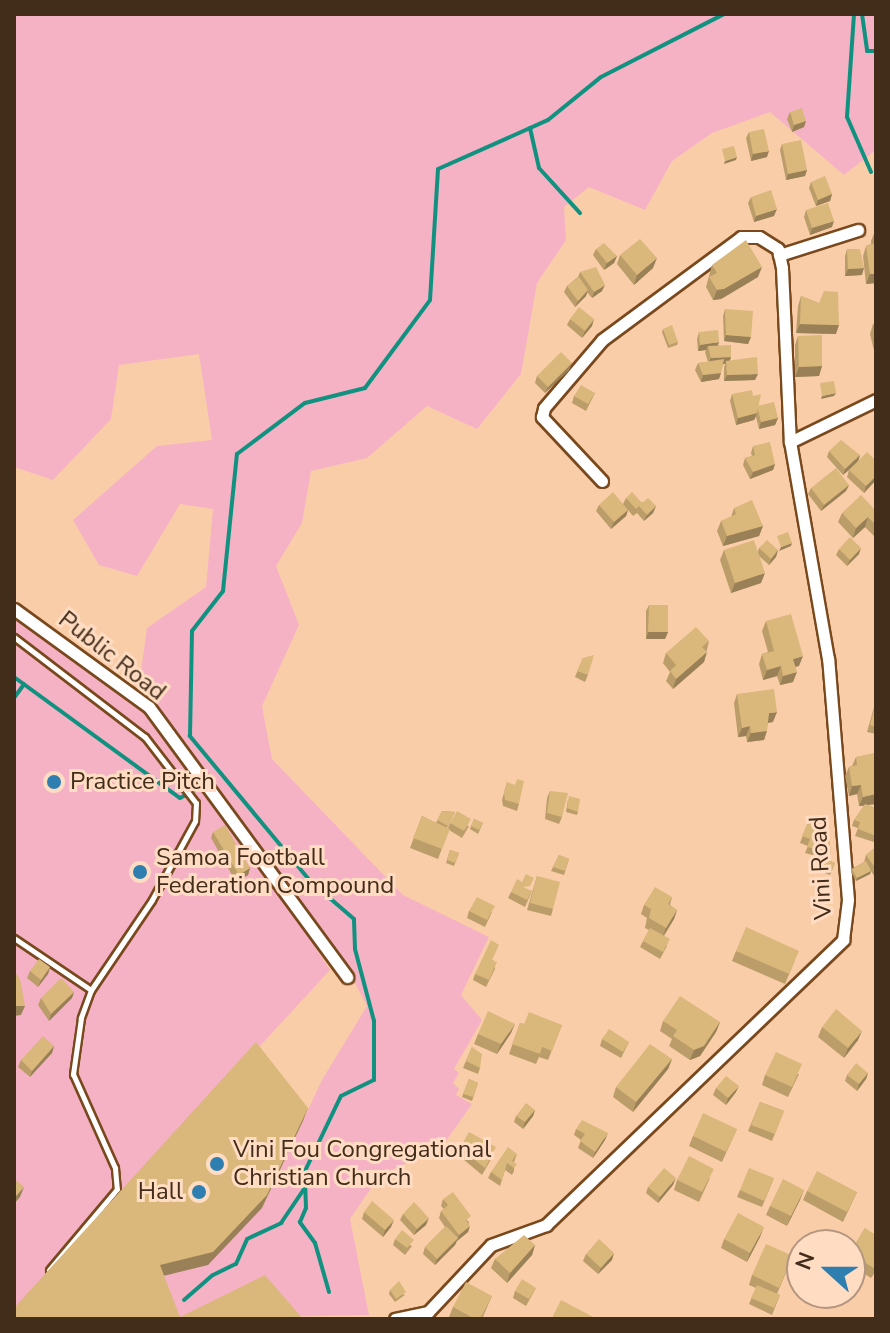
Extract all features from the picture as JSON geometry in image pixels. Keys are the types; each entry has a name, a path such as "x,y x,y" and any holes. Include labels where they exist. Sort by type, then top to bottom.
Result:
{"street":[{"path":"602,481 542,417 544,408 602,340 711,255 741,237 759,237 779,255 858,230"},
{"name":"Vini Road","path":"395,1319 428,1312 491,1245 546,1225 843,940 849,911 828,659 790,442 779,255"},
{"path":"790,442 876,400"},
{"name":"Public Road","path":"14,609 149,707 347,977"}],"lane":[{"path":"14,637 145,737 191,795 195,821 152,900 91,990 73,1074 115,1168 117,1189 42,1277"},
{"path":"14,938 91,990"}],"shaded area":[{"path":"14,14 876,14 876,150 844,175 770,112 712,133 672,161 645,210 589,187 564,207 566,240 537,283 521,374 477,429 427,406 367,458 311,471 302,523 276,566 299,625 262,706 272,759 403,895 489,937 461,995 482,1020 454,1069 459,1073 453,1083 459,1089 456,1095 472,1104 441,1148 380,1175 350,1219 369,1315 172,1319 155,1278 262,1208 322,1080 367,1006 345,964 248,844 330,970 14,1313 14,607 150,701 195,765 140,678 147,628 206,587 213,509 180,504 137,576 99,565 73,520 157,446 212,440 199,354 119,365 111,419 53,480 14,467"}],"building":[{"path":"802,108 806,121 794,125 790,112"},
{"path":"764,129 769,151 753,154 749,132"},
{"path":"801,140 807,170 788,174 782,144"},
{"path":"734,146 737,157 725,161 722,149"},
{"path":"825,176 832,194 818,200 811,182"},
{"path":"771,190 777,209 756,216 751,197"},
{"path":"828,203 834,221 812,228 806,210"},
{"path":"875,231 876,274 870,274 866,246 875,243"},
{"path":"640,239 657,258 637,275 620,255"},
{"path":"746,240 762,267 717,290 709,277 717,273 712,265"},
{"path":"604,243 617,256 607,263 596,249"},
{"path":"847,249 860,249 864,268 848,269"},
{"path":"596,267 605,285 594,292 580,272"},
{"path":"579,277 588,290 578,301 567,286"},
{"path":"824,291 838,292 839,325 800,324 801,296 819,303"},
{"path":"579,307 594,319 585,331 570,319"},
{"path":"725,309 753,311 751,337 726,335"},
{"path":"672,325 678,342 669,345 663,329"},
{"path":"718,330 719,342 700,345 699,332"},
{"path":"822,335 822,366 799,367 798,336"},
{"path":"731,345 731,357 711,358 708,346"},
{"path":"561,352 572,363 548,387 537,376"},
{"path":"757,357 758,374 727,375 726,361"},
{"path":"724,359 721,373 703,375 698,363"},
{"path":"834,381 836,393 822,396 820,383"},
{"path":"581,385 595,393 588,404 574,396"},
{"path":"752,390 753,396 761,394 757,413 738,418 732,394"},
{"path":"774,402 778,418 761,422 757,406"},
{"path":"841,440 860,455 845,469 829,451"},
{"path":"770,442 775,464 753,472 745,458 755,455 753,446"},
{"path":"867,452 876,461 876,476 866,486 849,470"},
{"path":"836,468 849,485 824,505 811,488"},
{"path":"613,492 628,510 614,522 599,505"},
{"path":"632,492 642,503 648,498 656,506 647,515 639,506 636,509 626,498"},
{"path":"861,495 876,511 876,525 868,517 856,528 842,513"},
{"path":"752,500 763,526 727,536 721,521 736,514 734,508"},
{"path":"788,532 792,543 781,547 777,536"},
{"path":"850,537 861,548 850,560 839,549"},
{"path":"754,540 765,573 735,583 724,550"},
{"path":"767,540 778,550 771,559 759,548"},
{"path":"649,605 668,605 668,632 648,632"},
{"path":"791,614 803,656 793,659 797,672 783,676 781,666 767,670 762,654 774,651 766,621"},
{"path":"696,627 709,641 702,647 707,652 676,679 670,671 676,665 666,653"},
{"path":"594,655 588,675 577,671 583,658"},
{"path":"774,689 777,712 769,713 767,731 751,733 750,726 742,728 737,694"},
{"path":"876,701 876,727 870,725"},
{"path":"876,753 876,794 863,797 861,785 852,786 849,767 857,765 856,757"},
{"path":"517,779 524,781 519,804 505,800 504,793 507,782 515,785"},
{"path":"550,791 568,793 562,817 547,813"},
{"path":"569,796 580,799 578,812 567,808"},
{"path":"865,804 876,808 876,836 858,829 860,822 854,820"},
{"path":"442,811 455,812 448,826 437,820"},
{"path":"457,811 471,819 464,831 450,823"},
{"path":"422,816 450,829 442,849 413,838"},
{"path":"822,816 818,826 828,830 831,852 807,847 810,839 802,836 808,822 815,824"},
{"path":"474,819 483,823 479,830 471,826"},
{"path":"225,825 250,868 239,875 213,832"},
{"path":"876,847 876,869 866,855"},
{"path":"450,850 459,853 455,863 447,860"},
{"path":"559,855 569,859 565,871 553,867"},
{"path":"823,858 835,863 831,872 819,866"},
{"path":"866,861 871,871 857,878 852,869"},
{"path":"526,874 534,878 530,886 523,887 532,891 527,900 511,892 517,879 522,882"},
{"path":"537,876 560,882 553,909 530,903"},
{"path":"655,887 672,897 668,904 677,910 666,928 649,918 651,909 644,905"},
{"path":"477,897 495,906 487,920 469,911"},
{"path":"746,927 799,951 789,974 736,951"},
{"path":"650,928 670,939 663,952 643,941"},
{"path":"491,940 499,945 492,960 497,962 489,980 475,974"},
{"path":"39,959 50,967 41,980 30,971"},
{"path":"14,971 20,979 25,1006 14,1006"},
{"path":"61,978 74,992 51,1014 41,998"},
{"path":"680,996 720,1022 704,1046 694,1050 673,1036 677,1030 663,1021"},
{"path":"836,1009 862,1031 848,1048 822,1027"},
{"path":"488,1011 515,1024 501,1044 478,1034"},
{"path":"529,1012 562,1025 552,1051 542,1047 540,1054 512,1044 520,1023 524,1024"},
{"path":"609,1029 629,1042 623,1052 602,1039"},
{"path":"43,1036 54,1046 32,1071 21,1060"},
{"name":"Vini Fou Congregational Christian Church","path":"256,1042 308,1108 267,1195 213,1252 160,1265 180,1317 265,1275 303,1319 14,1319 14,1308"},
{"path":"650,1044 672,1059 636,1102 616,1087"},
{"path":"472,1047 482,1054 480,1068 466,1061"},
{"path":"776,1052 802,1064 792,1087 765,1075"},
{"path":"856,1063 868,1073 859,1084 847,1075"},
{"path":"726,1076 739,1086 728,1098 716,1088"},
{"path":"469,1079 478,1083 473,1097 463,1094"},
{"path":"760,1102 784,1111 775,1134 751,1125"},
{"path":"526,1103 535,1110 525,1122 516,1116"},
{"path":"703,1113 737,1129 726,1152 693,1136"},
{"path":"582,1120 608,1133 595,1152 580,1141 585,1134 576,1129"},
{"path":"469,1132 496,1147 485,1168 460,1148"},
{"path":"508,1147 517,1154 512,1161 517,1164 514,1168 507,1163 502,1180 491,1172"},
{"path":"689,1156 714,1169 702,1192 677,1180"},
{"path":"664,1168 676,1178 660,1197 648,1187"},
{"path":"749,1168 774,1178 764,1201 740,1190"},
{"path":"817,1171 857,1192 847,1212 807,1191"},
{"path":"783,1179 804,1190 791,1216 770,1206"},
{"path":"17,1181 24,1187 14,1198 14,1184"},
{"path":"453,1192 471,1216 466,1220 470,1226 459,1235 441,1211 448,1205 443,1199"},
{"path":"372,1201 394,1220 385,1230 364,1212"},
{"path":"414,1202 429,1218 417,1229 403,1214"},
{"path":"738,1213 764,1227 750,1253 724,1239"},
{"path":"446,1226 458,1238 437,1259 425,1247"},
{"path":"864,1229 876,1235 875,1269 866,1263"},
{"path":"402,1230 414,1240 407,1248 395,1239"},
{"path":"524,1235 535,1245 510,1273 495,1259"},
{"path":"599,1239 614,1253 601,1268 586,1254"},
{"path":"766,1244 786,1253 786,1272 779,1288 752,1275"},
{"path":"522,1279 536,1288 529,1299 515,1291"},
{"path":"399,1281 406,1292 396,1299 390,1290"},
{"path":"466,1282 492,1296 480,1319 453,1307"},
{"path":"757,1285 780,1295 774,1308 751,1298"},
{"path":"561,1300 595,1318 552,1318"}],"waterway":[{"path":"329,1292 315,1243 300,1222 306,1208 305,1171 341,1096 374,1080 374,1021 355,949 354,919 311,882 190,736 192,631 223,591 237,454 305,403 365,388 430,300 438,169 548,120 601,77 724,14"},
{"path":"854,14 847,117 871,172"},
{"path":"862,14 867,51 876,51"},
{"path":"530,128 539,168 580,213"},
{"path":"14,677 180,798 197,789"},
{"path":"14,698 24,684"},
{"path":"184,1300 213,1275 236,1264 247,1239 281,1223 304,1189"}],"place":[{"name":"Practice Pitch","path":"54,782"},
{"name":"Samoa Football Federation Compound","path":"140,872"},
{"name":"Vini Fou Congregational Christian Church","path":"217,1164"},
{"name":"Hall","path":"199,1192"}]}
